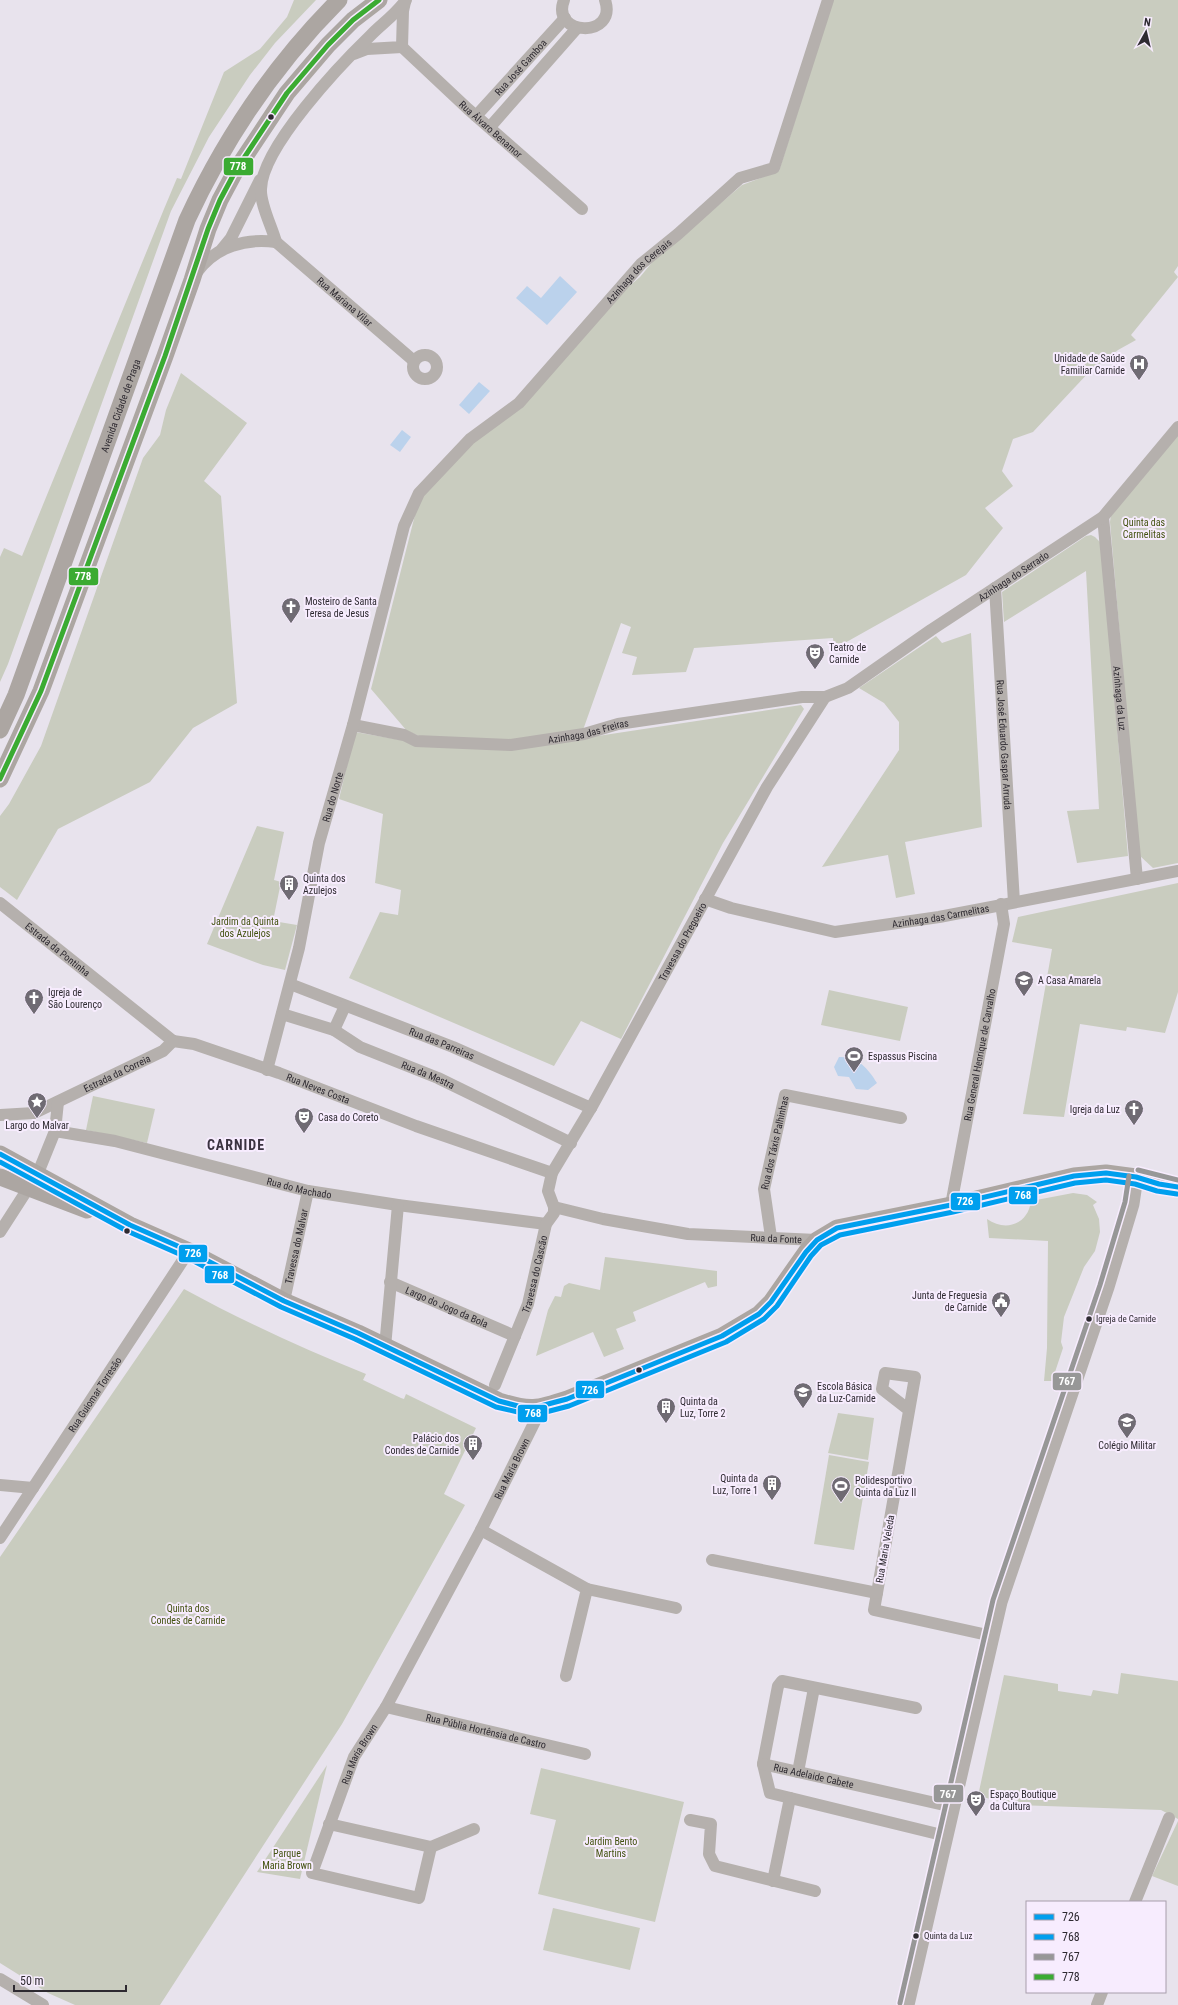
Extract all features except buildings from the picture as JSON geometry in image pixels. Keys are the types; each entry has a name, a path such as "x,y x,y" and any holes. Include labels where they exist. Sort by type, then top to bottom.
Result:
{"main road":[{"name":"Avenida Cidade de Praga","path":"0,730 16,695 187,220 216,161 259,94 286,59 339,0"},
{"path":"0,779 41,691 192,280 208,228 220,200 256,138 287,93 328,45 353,20 379,0"},
{"path":"0,1154 38,1173 130,1225"},
{"path":"0,1177 29,1189 130,1225 189,1251 284,1300 499,1401 532,1409 542,1407 631,1373 722,1336 743,1325 760,1314 771,1302 806,1252 817,1240 837,1228 951,1205 1074,1176 1106,1174 1136,1177 1159,1184 1178,1187"},
{"path":"1136,1177 1161,1174 1178,1176"}],"street":[{"path":"192,280 203,264 222,249 231,238 262,175 282,140 302,112 334,72 395,13 406,0"},
{"path":"350,57 367,49 402,47 403,11 406,0"},
{"path":"564,0 563,10 565,18 570,24 577,28 585,29 599,25 606,12 605,0"},
{"name":"Azinhaga dos Cerejais","path":"404,526 419,492 470,439 519,403 641,264 678,234 740,178 774,168 828,0"},
{"name":"Rua José Gamboa","path":"476,116 565,18"},
{"name":"Rua José Gamboa","path":"490,127 577,28"},
{"name":"Rua Álvaro Benamor","path":"402,47 476,116 582,209"},
{"path":"222,249 246,242 261,240 276,242 261,191 262,175"},
{"name":"Rua Mariana Vilar","path":"276,242 414,361"},
{"name":"Azinhaga do Serrado","path":"825,697 848,688 1103,517 1178,427"},
{"name":"Azinhaga da Luz","path":"1103,517 1137,879"},
{"name":"Rua do Norte","path":"268,1070 299,948 319,843 353,725 404,526"},
{"name":"Rua José Eduardo Gaspar Arruda","path":"995,588 1014,902"},
{"name":"Azinhaga das Freiras","path":"353,725 404,735 416,740 511,745 584,734 625,723 802,696 825,697"},
{"name":"Travessa do Pregoeiro","path":"554,1210 548,1191 552,1173 591,1108 767,787 825,697"},
{"name":"Azinhaga das Carmelitas","path":"705,899 731,908 835,932 939,917 1001,904 1178,872"},
{"name":"Estrada da Pontinha","path":"0,903 173,1041"},
{"name":"Rua General Henrique de Carvalho","path":"951,1205 1004,924 1001,904"},
{"name":"Rua das Parreiras","path":"290,984 452,1047 591,1108"},
{"path":"334,1030 345,1006"},
{"name":"Rua da Mestra","path":"282,1014 334,1030 360,1047 438,1078 571,1143"},
{"name":"Rua Neves Costa","path":"173,1041 194,1044 268,1070 416,1126 552,1173"},
{"name":"Estrada da Correia","path":"0,1115 34,1113 163,1051 173,1041"},
{"name":"Rua dos Táxis Palhinhas","path":"771,1237 764,1189 785,1095 901,1118"},
{"path":"0,1232 38,1173 55,1131 58,1102"},
{"name":"Rua do Machado","path":"55,1131 115,1141 308,1191 398,1205 546,1224"},
{"path":"907,2005 1000,1602 1107,1287 1132,1204 1136,1177"},
{"name":"Travessa do Malvar","path":"284,1300 308,1191"},
{"path":"390,1282 398,1205"},
{"name":"Rua da Fonte","path":"554,1210 688,1234 817,1240"},
{"name":"Travessa do Cascão","path":"515,1336 528,1304 546,1224 554,1210"},
{"name":"Rua Guiomar Torresão","path":"0,1538 189,1251"},
{"name":"Largo do Jogo da Bola","path":"386,1347 390,1282 515,1336"},
{"path":"495,1385 515,1336"},
{"name":"Rua Maria Brown","path":"431,1847 419,1898 312,1873 328,1824 354,1757 386,1707 481,1530 542,1407"},
{"name":"Rua Maria Veleda","path":"909,1410 874,1610 992,1636"},
{"path":"0,1485 33,1488"},
{"path":"481,1530 587,1588 676,1608"},
{"name":"Rua Maria Veleda","path":"712,1560 877,1594"},
{"path":"566,1676 587,1588"},
{"path":"763,1764 778,1686 782,1682 916,1708"},
{"path":"798,1772 814,1688"},
{"name":"Rua Públia Hortênsia de Castro","path":"386,1707 585,1754"},
{"name":"Rua Adelaide Cabete","path":"946,1836 770,1793 763,1764 952,1807"},
{"path":"774,1881 790,1798"},
{"path":"1135,1901 1169,1818"},
{"path":"690,1820 711,1824 709,1854 715,1866 815,1892"},
{"path":"328,1824 431,1847 474,1829"},
{"path":"0,1979 43,2005"},
{"path":"1098,2005 1102,1993"}],"green space":[{"path":"294,0 316,0 275,43 250,75 209,137 171,211 8,664 0,682 0,557 4,548 22,556 164,209 177,178 181,179 224,72 260,49 287,17"},
{"path":"833,0 1178,0 1178,266 1174,272 1178,277 1131,335 1136,340 1118,350 1090,371 1033,432 1013,439 1002,471 1013,486 985,508 1003,528 966,575 834,649 833,638 694,648 686,672 632,675 637,657 622,653 631,627 621,623 583,730 509,742 427,739 407,731 371,689 420,495 472,441 522,407 621,293 640,277 654,260 742,185 779,171"},
{"path":"181,373 247,423 204,481 221,496 237,703 193,728 150,782 58,829 17,900 0,887 0,816 9,804 41,746 143,458 160,435 166,410"},
{"name":"Quinta das Carmelitas","path":"1178,435 1178,863 1153,868 1139,855 1110,522 1111,514"},
{"path":"1091,535 1101,543 1128,856 1077,863 1067,811 1099,809 1086,571 1004,622 1002,592 1086,536"},
{"path":"971,633 982,827 905,842 915,894 896,898 888,855 822,867 899,750 899,722 884,703 859,688 936,636 942,643"},
{"path":"801,705 804,709 723,843 621,1039 581,1021 554,1066 349,978 380,912 398,915 401,890 375,883 383,814 339,799 355,732 401,740 512,749"},
{"name":"Jardim da Quinta dos Azulejos","path":"257,826 284,832 274,880 281,882 273,921 297,925 285,970 263,965 207,944"},
{"path":"1178,883 1178,992 1165,1033 1127,1027 1126,1031 1080,1024 1064,1117 1023,1114 1052,949 1012,942 1018,917"},
{"path":"829,990 908,1007 900,1041 821,1025"},
{"path":"93,1096 155,1109 147,1143 86,1130"},
{"path":"1073,1193 1087,1195 1097,1202 1093,1205 1099,1219 1100,1232 1095,1251 1084,1267 1064,1317 1061,1342 1063,1348 1052,1381 1044,1381 1047,1348 1048,1241 989,1238 987,1219 1001,1225 1015,1224 1021,1221 1025,1216 1031,1201"},
{"path":"605,1257 717,1271 717,1286 708,1288 705,1282 633,1312 636,1321 616,1329 624,1349 604,1357 593,1332 536,1356 548,1310 555,1296 561,1297 564,1286 569,1283 600,1290"},
{"name":"Quinta dos Condes de Carnide","path":"184,1289 274,1334 319,1355 366,1374 363,1380 404,1399 406,1394 476,1428 444,1494 465,1505 342,1724 160,2005 75,2005 48,1993 0,1963 0,1557"},
{"name":"Polidesportivo Quinta da Luz II","path":"838,1413 874,1418 868,1460 828,1453"},
{"name":"Polidesportivo Quinta da Luz II","path":"829,1455 869,1462 854,1550 814,1544"},
{"path":"1121,1673 1178,1681 1178,1819 1161,1810 1017,1805 978,1796 1004,1675 1058,1684 1058,1691 1091,1696 1093,1690 1118,1694"},
{"name":"Parque Maria Brown","path":"327,1765 300,1879 257,1872"},
{"name":"Jardim Bento Martins","path":"541,1768 684,1802 655,1922 538,1894 556,1820 530,1814"},
{"path":"1178,1821 1178,1886 1152,1876"},
{"path":"553,1908 640,1928 630,1970 543,1950"}],"water":[{"path":"560,276 577,292 547,325 516,298 527,286 541,298"},
{"path":"479,382 490,391 469,414 459,405"},
{"path":"402,430 411,437 400,452 390,445"},
{"name":"Espassus Piscina","path":"839,1057 845,1057 857,1061 870,1072 877,1083 868,1090 856,1089 849,1077 838,1076 834,1067"}],"transit line":[{"name":"778","path":"0,779 41,691 165,356 208,229 220,200 236,170 287,93 328,45 353,20 379,0"},
{"name":"726","path":"0,1154 130,1225 189,1251 284,1301 358,1333 499,1401 533,1408 567,1399 722,1336 759,1314 771,1302 806,1252 817,1240 837,1228 951,1205 1074,1176 1106,1173 1136,1177 1159,1184 1178,1187"},
{"name":"768","path":"0,1162 127,1231 186,1257 281,1307 355,1339 496,1407 526,1414 542,1413 569,1406 726,1342 764,1319 777,1306 811,1256 821,1245 840,1235 953,1212 1075,1183 1106,1180 1135,1184 1157,1191 1177,1194"},
{"name":"767","path":"1138,1170 1178,1180"},
{"name":"767","path":"900,2003 993,1600 1100,1285 1125,1202 1129,1176"}],"place":[{"name":"Unidade de Saúde Familiar Carnide","path":"1139,381"},
{"name":"Mosteiro de Santa Teresa de Jesus","path":"291,624"},
{"name":"Teatro de Carnide","path":"815,670"},
{"name":"Quinta dos Azulejos","path":"289,901"},
{"name":"A Casa Amarela","path":"1024,997"},
{"name":"Igreja de São Lourenço","path":"34,1015"},
{"name":"Espassus Piscina","path":"854,1073"},
{"name":"Largo do Malvar","path":"37,1119"},
{"name":"Igreja da Luz","path":"1134,1126"},
{"name":"Casa do Coreto","path":"304,1134"},
{"name":"Junta de Freguesia de Carnide","path":"1001,1318"},
{"name":"Igreja de Carnide","path":"1089,1319"},
{"name":"Escola Básica da Luz-Carnide","path":"803,1409"},
{"name":"Quinta da Luz, Torre 2","path":"666,1424"},
{"name":"Colégio Militar","path":"1127,1439"},
{"name":"Palácio dos Condes de Carnide","path":"473,1461"},
{"name":"Quinta da Luz, Torre 1","path":"772,1501"},
{"name":"Polidesportivo Quinta da Luz II","path":"841,1503"},
{"name":"Espaço Boutique da Cultura","path":"976,1817"},
{"name":"Quinta da Luz","path":"916,1936"}],"district":[{"name":"CARNIDE","path":"236,1145"}]}
